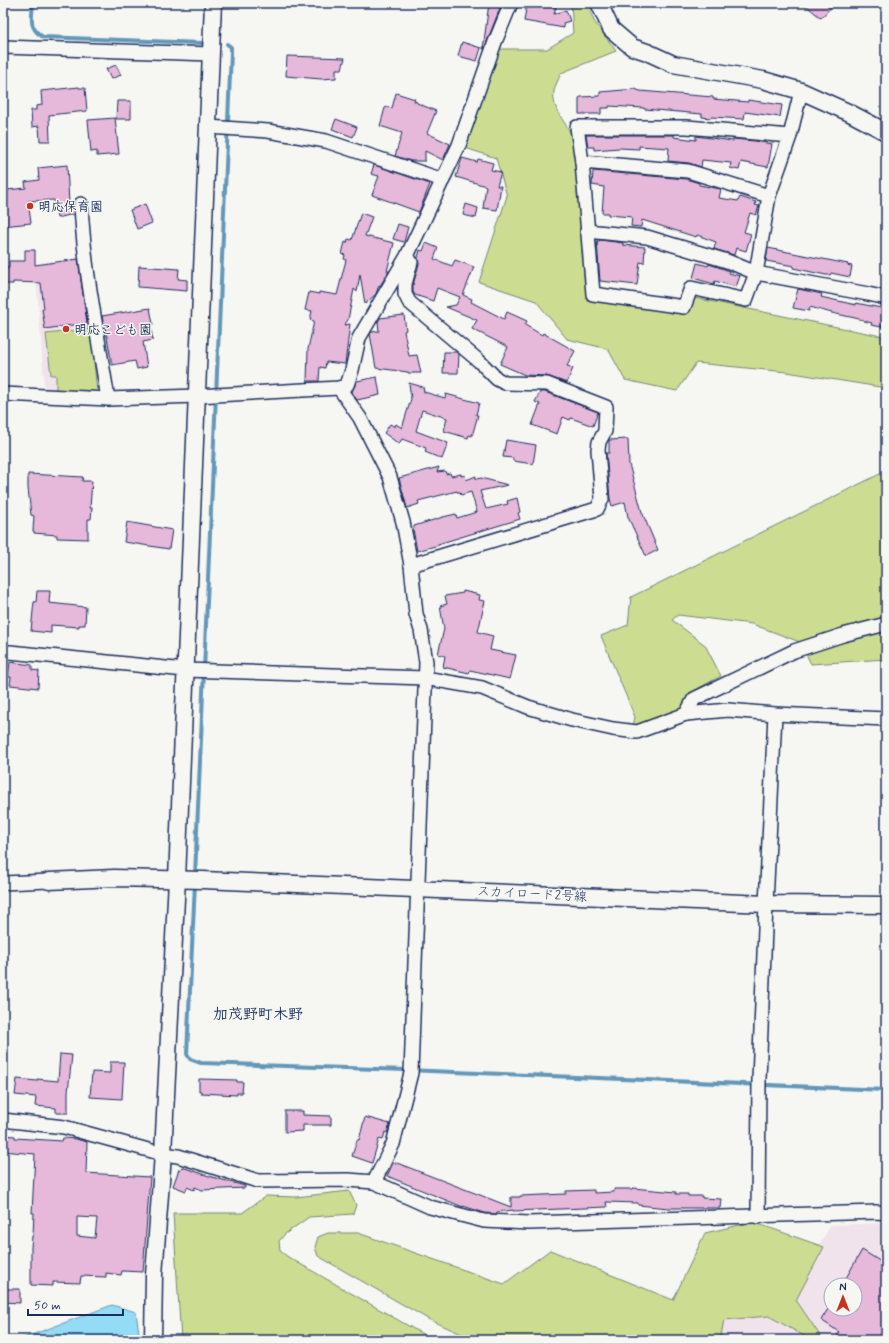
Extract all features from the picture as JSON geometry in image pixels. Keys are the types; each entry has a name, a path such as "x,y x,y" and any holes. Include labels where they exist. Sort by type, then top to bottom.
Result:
{"street":[{"path":"154,1340 154,1275 163,1154 190,880 197,670 210,396 208,127 213,3"},
{"path":"3,394 108,399 210,396 339,388 347,385 359,338 407,256 459,145 495,42 511,3"},
{"path":"599,3 611,29 632,47 647,52 672,64 763,80 801,91 850,113 886,132"},
{"path":"3,47 211,54"},
{"path":"790,136 687,127 577,127 582,162 593,294 684,307 691,288 746,300 756,273 769,196 790,136 801,91"},
{"path":"208,127 268,131 326,142 442,180"},
{"path":"582,162 688,171 769,196"},
{"path":"81,204 86,261 108,399"},
{"path":"588,231 647,237 728,261 756,273 886,298"},
{"path":"407,256 411,262 404,294 409,302 498,379 505,382 547,384 606,407 605,431 599,442 598,450 602,499 598,509 411,565"},
{"path":"339,388 360,418 390,477 403,522 411,565 416,614 421,630 426,662 411,1070 393,1144 374,1182"},
{"path":"686,714 694,699 794,651 843,635 886,624"},
{"path":"3,653 10,652 197,670 425,678 482,688 528,707 572,720 613,729 637,732 686,714 728,710 775,714 886,719"},
{"path":"758,1216 759,1085 775,714"},
{"name":"スカイロード2号線","path":"49,881 114,878 190,880 418,888 766,904 886,905"},
{"path":"3,883 49,881"},
{"path":"3,1120 64,1127 163,1154 178,1156 258,1181 348,1180 374,1182 430,1207 484,1221 529,1223 586,1220 877,1212 886,1213"}],"shaded area":[{"name":"明応こども園","path":"83,258 100,396 45,394 35,264"},
{"path":"886,1223 886,1340 670,1340 720,1311 781,1308 831,1225"}],"green space":[{"path":"571,3 587,3 594,21 616,51 561,73 554,91 555,105 572,135 574,142 587,300 686,314 695,298 886,337 886,388 787,372 696,363 677,391 625,380 608,349 567,339 536,301 479,282 507,196 496,158 462,147 495,49 547,49 573,33"},
{"path":"91,329 97,393 56,392 56,375 51,375 46,334"},
{"path":"886,471 886,659 811,664 800,642 752,624 678,615 672,620 705,645 721,676 688,694 683,710 633,726 635,717 601,636 628,625 631,597"},
{"path":"349,1191 356,1205 353,1214 309,1217 285,1234 279,1241 280,1251 433,1340 181,1340 173,1213 242,1213 266,1196 296,1197"},
{"path":"753,1222 824,1247 796,1300 823,1340 805,1340 804,1336 769,1316 724,1320 720,1340 475,1340 428,1319 318,1256 315,1247 318,1237 328,1233 358,1233 504,1284 550,1250 673,1300 705,1233"}],"water":[{"path":"112,1305 136,1312 140,1340 18,1340"}],"building":[{"path":"489,3 502,3 483,49"},
{"path":"527,3 556,7 554,14 566,10 570,21 563,23 564,28 524,21"},
{"path":"803,3 835,3 821,18"},
{"path":"462,42 481,48 477,61 458,56"},
{"path":"287,56 345,58 342,69 336,69 336,78 321,79 286,76"},
{"path":"116,65 121,75 111,79 106,69"},
{"path":"79,87 85,88 87,111 49,115 50,141 40,141 39,126 32,127 31,110 36,110 36,106 42,105 41,91"},
{"path":"635,89 640,91 713,97 713,99 748,102 748,100 782,105 780,117 745,112 744,119 711,118 702,117 702,114 609,106 609,108 601,108 601,114 579,114 579,98 581,97 600,96 600,92"},
{"path":"396,93 415,99 414,101 417,103 436,111 427,133 450,144 443,160 425,151 425,161 411,161 395,156 402,133 380,126 385,108 392,108"},
{"path":"117,101 131,101 131,119 116,119"},
{"path":"115,118 119,154 97,156 97,151 91,152 88,120"},
{"path":"336,119 357,127 353,137 332,129"},
{"path":"586,135 674,135 674,137 696,140 696,136 733,141 733,139 755,141 772,144 768,167 741,162 739,170 730,168 731,163 702,160 701,167 689,163 668,161 669,148 639,146 639,149 619,148 594,150 594,147 588,147"},
{"path":"462,158 477,162 478,159 493,163 491,170 501,172 497,186 501,186 497,210 483,208 486,186 456,177"},
{"path":"67,165 69,204 72,203 74,214 57,218 54,200 28,201 31,223 3,226 3,194 7,193 7,190 26,188 25,182 39,180 38,168"},
{"path":"374,165 430,184 419,212 372,195 379,176 371,174"},
{"path":"593,171 686,179 699,183 699,185 721,189 719,198 738,201 740,197 756,202 755,205 759,206 756,215 750,213 744,232 751,234 746,251 736,248 734,255 714,249 716,242 697,235 696,237 642,220 641,227 631,226 632,217 602,213 604,187 592,185"},
{"path":"145,204 152,223 137,229 130,210"},
{"path":"466,204 478,208 476,218 463,215"},
{"path":"361,213 372,217 365,236 394,243 387,271 389,271 380,286 379,285 376,294 365,304 360,274 357,292 354,289 348,320 344,325 350,324 345,364 326,362 325,368 320,367 319,381 307,381 308,349 314,321 310,320 312,311 305,310 309,292 337,295 346,260 344,259 345,255 342,254 345,242 347,243 348,239 352,240"},
{"path":"398,224 408,227 404,242 393,239"},
{"path":"600,240 623,243 623,245 645,247 644,263 640,262 637,285 600,281 597,241"},
{"path":"426,243 438,248 434,259 452,266 455,260 474,267 463,295 472,299 471,302 504,319 507,312 527,321 525,325 542,335 543,333 575,351 567,366 573,368 567,383 547,376 525,375 500,364 508,347 472,329 477,320 446,307 456,305 460,297 437,288 433,301 415,295 413,292 413,285 419,264 418,257 420,250 423,251"},
{"path":"768,248 848,264 847,265 852,266 850,277 831,273 830,275 826,275 793,268 794,266 766,261"},
{"path":"25,250 35,250 35,265 78,259 87,323 45,329 42,309 44,309 41,283 13,282 13,284 3,284 3,268 9,268 9,261 25,261"},
{"path":"697,263 708,266 709,264 740,276 736,287 715,281 714,284 693,278"},
{"path":"139,266 179,269 178,279 187,280 187,291 138,287"},
{"path":"798,289 822,294 821,297 856,305 856,303 886,309 884,325 882,325 882,327 871,325 872,323 864,320 810,307 809,311 793,308"},
{"path":"150,308 153,324 150,325 153,340 143,342 147,367 137,369 135,361 112,365 102,316"},
{"path":"404,315 406,330 404,331 409,356 417,355 421,373 408,373 376,368 370,334 372,332 379,331 378,322 380,318"},
{"path":"444,352 456,352 459,354 458,373 443,373"},
{"path":"377,377 380,395 357,400 352,391 357,381"},
{"path":"409,383 423,387 424,392 445,398 446,394 479,403 476,415 478,415 472,436 469,435 468,438 444,431 447,418 422,410 416,431 448,443 442,459 425,452 426,448 402,439 399,444 384,433 390,424 395,427 396,424 402,428 411,399"},
{"path":"540,392 545,392 598,412 593,426 571,418 570,420 563,417 557,434 532,425 540,404 535,402"},
{"path":"628,439 629,464 642,512 658,550 646,556 628,517 625,502 612,506 610,499 606,453 609,453 609,440"},
{"path":"506,440 536,445 533,464 513,461 513,458 503,457"},
{"path":"439,467 437,472 445,471 446,474 450,473 451,476 461,474 461,476 465,475 466,480 476,476 476,479 481,478 508,485 480,491 486,509 508,504 507,501 517,498 520,519 417,551 413,529 414,526 456,514 457,518 477,512 471,492 461,495 460,492 457,491 418,501 419,504 407,508 399,478"},
{"path":"28,474 83,477 82,481 92,481 90,508 92,508 91,519 88,519 88,539 57,538 57,535 34,533 34,516 31,515"},
{"path":"127,522 172,530 169,549 124,542"},
{"path":"37,591 50,591 49,603 86,607 85,625 79,625 79,627 51,625 51,633 31,631 34,602 36,602"},
{"path":"463,591 480,595 479,600 485,601 478,632 493,636 490,650 516,655 510,679 470,670 469,673 443,667 445,656 438,654 444,629 440,606 447,604 445,596 463,593"},
{"path":"10,662 32,665 32,670 39,671 38,688 10,685 11,677 8,677"},
{"path":"60,1054 72,1055 68,1092 68,1113 56,1113 56,1108 35,1106 36,1097 15,1095 17,1079 58,1081"},
{"path":"110,1062 124,1062 122,1099 90,1097 92,1072 110,1073"},
{"path":"199,1079 237,1080 237,1082 243,1082 242,1093 237,1093 237,1095 201,1093 201,1091 199,1091"},
{"path":"285,1111 303,1111 303,1115 331,1116 331,1125 303,1125 303,1131 285,1132"},
{"path":"365,1117 390,1124 387,1133 385,1132 383,1140 379,1139 372,1163 352,1156 357,1140 359,1140"},
{"path":"3,1135 15,1136 15,1138 62,1141 63,1138 76,1139 87,1142 86,1173 150,1177 143,1272 122,1271 121,1275 106,1273 106,1277 81,1276 80,1283 53,1282 53,1286 31,1285 35,1154 3,1151","holes":["77,1217 97,1218 95,1238 77,1236"]},
{"path":"393,1163 397,1163 511,1207 511,1197 566,1194 566,1191 594,1190 594,1193 614,1192 614,1189 633,1188 676,1192 676,1194 688,1194 688,1196 702,1196 702,1198 721,1199 720,1208 669,1208 638,1205 638,1203 606,1202 607,1207 513,1210 497,1212 496,1214 485,1213 463,1207 387,1176"},
{"path":"182,1167 245,1186 245,1188 202,1190 195,1187 194,1190 187,1187 186,1191 173,1186 179,1169 180,1170"},
{"path":"862,1250 886,1265 886,1325 877,1340 846,1340 837,1335 839,1332 821,1320 823,1317 863,1317 863,1277 847,1277"},
{"path":"3,1289 20,1289 20,1303 3,1302"}],"waterway":[{"path":"33,3 33,26 38,34 43,37 202,43"},
{"path":"195,876 231,52 231,47 227,44"},
{"path":"195,883 187,1054 190,1059 201,1063 886,1090"}],"place":[{"name":"明応保育園","path":"30,206"},
{"name":"明応こども園","path":"66,329"}],"district":[{"name":"加茂野町木野","path":"258,1014"}]}
